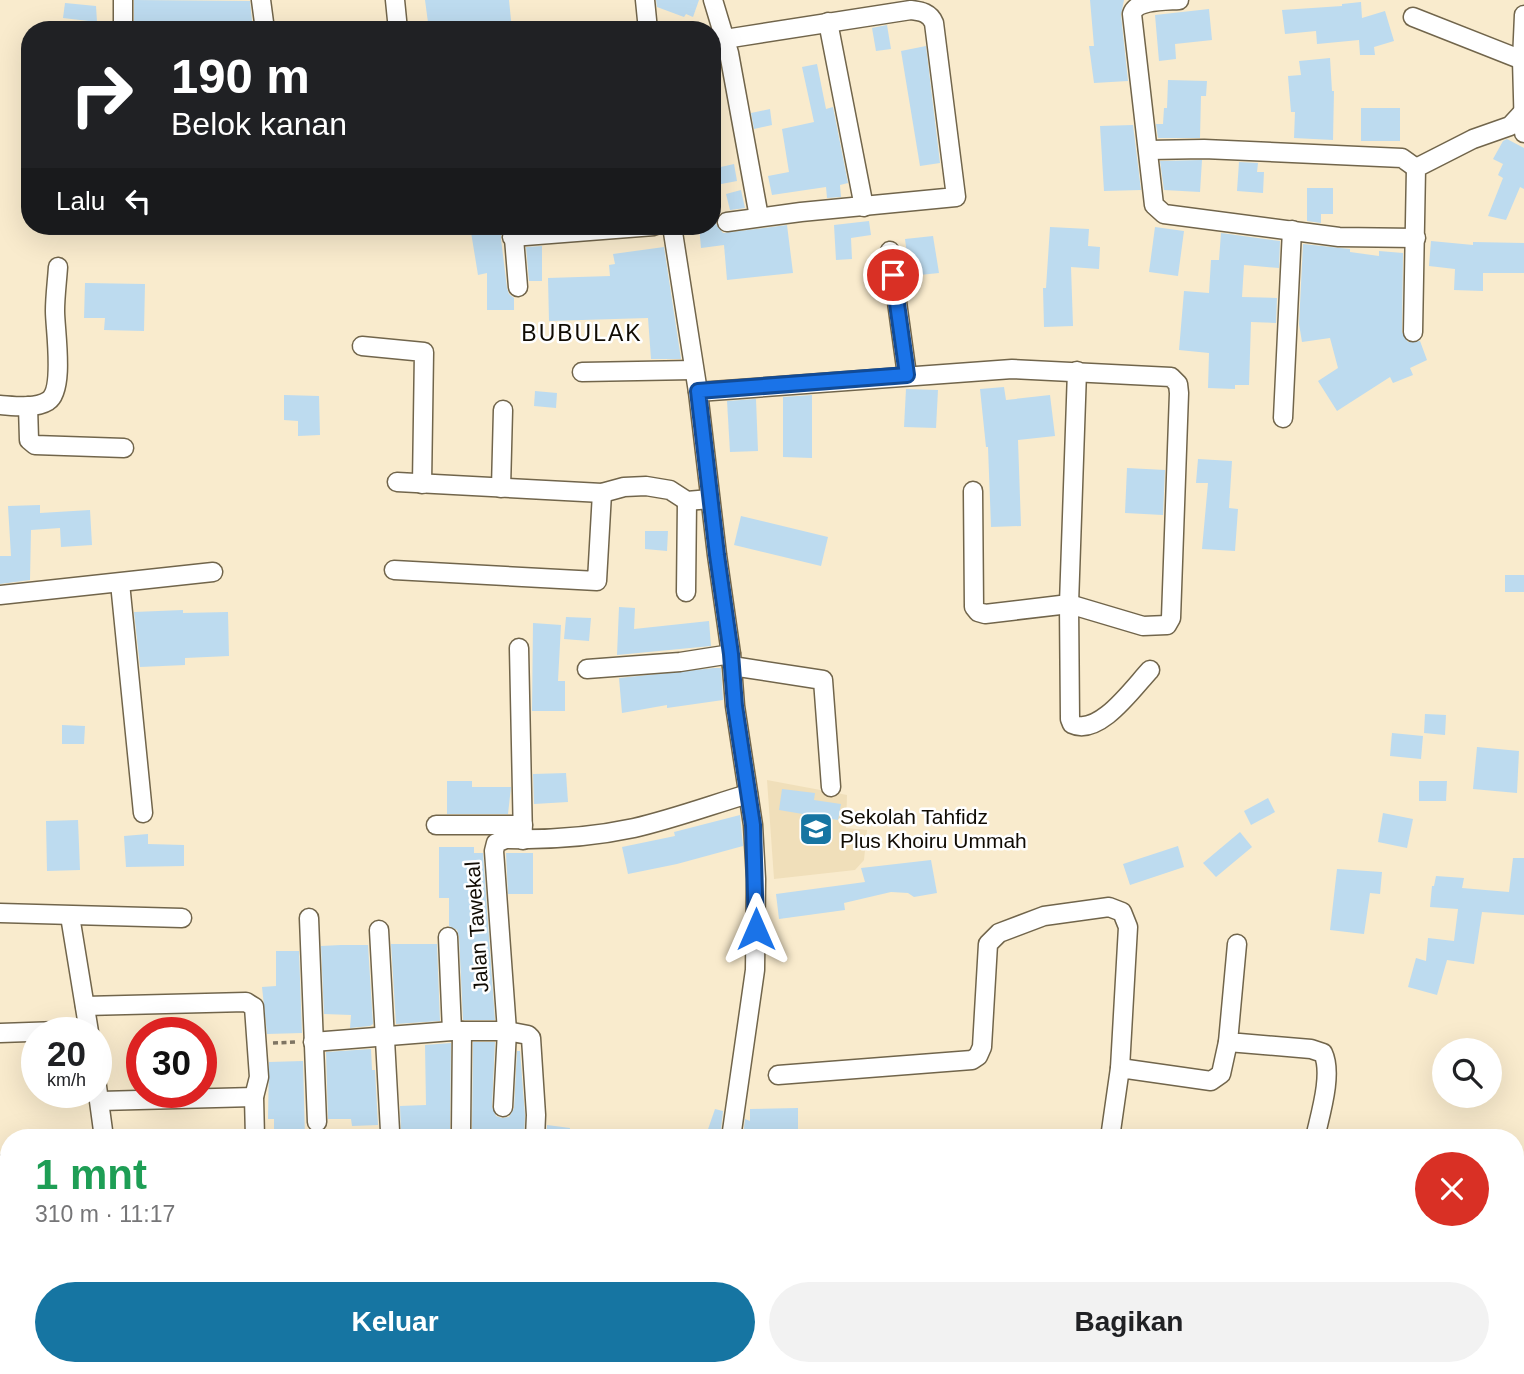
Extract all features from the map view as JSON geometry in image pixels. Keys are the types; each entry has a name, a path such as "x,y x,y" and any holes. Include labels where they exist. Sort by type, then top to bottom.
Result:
{"street":[{"path":"122,21 123,0"},
{"path":"261,0 264,21"},
{"path":"395,0 397,21"},
{"path":"645,0 647,21"},
{"path":"713,0 719,21"},
{"path":"1179,0 1141,2 1133,8 1132,14 1154,205 1164,214 1339,237 1416,238"},
{"path":"725,39 911,10 927,13 934,23 956,197 727,222"},
{"path":"1524,15 1524,133"},
{"path":"1413,17 1522,60"},
{"path":"828,22 864,207"},
{"path":"721,26 759,217"},
{"path":"1416,168 1473,139 1510,126 1522,113"},
{"path":"1148,150 1216,149 1402,158 1416,168"},
{"path":"1413,332 1416,168"},
{"path":"1283,418 1292,230"},
{"path":"512,235 518,287"},
{"path":"673,235 698,391 735,706 753,825 756,879 755,970 732,1129"},
{"path":"890,251 907,375"},
{"path":"0,405 28,406 50,400 56,387 58,370 55,309 58,267"},
{"path":"362,346 424,352 422,484"},
{"path":"698,391 1012,369 1171,377 1178,384 1179,393 1171,618 1167,625 1143,626 1069,604 985,614 978,612 974,607 973,491"},
{"path":"582,372 694,370"},
{"path":"1077,371 1069,604 1072,724 1079,728 1108,716 1150,670"},
{"path":"28,406 29,440 35,445 124,448"},
{"path":"501,488 503,410"},
{"path":"397,482 602,493 624,487 646,486 670,490 687,501 710,499"},
{"path":"394,570 597,581 602,493"},
{"path":"686,592 687,501"},
{"path":"0,595 213,572"},
{"path":"120,583 143,814"},
{"path":"436,825 523,832 519,648"},
{"path":"587,668 731,660 823,680 831,787"},
{"name":"Jalan Tawekal","path":"507,1031 494,848 496,843 523,832 571,838 636,827 748,794"},
{"path":"778,1075 972,1060 978,1056 982,1047 988,944 999,933 1044,916 1109,907 1122,912 1128,927 1119,1068 1111,1129"},
{"path":"0,913 182,918"},
{"path":"70,916 87,1017"},
{"path":"309,918 317,1122"},
{"path":"380,930 390,1129"},
{"path":"447,937 457,1031 461,1129"},
{"path":"1119,1068 1211,1081 1221,1074 1228,1042 1237,944"},
{"path":"85,1006 251,1004 254,1007 259,1077 254,1097 255,1129"},
{"path":"313,1042 457,1031 507,1031 528,1035 531,1038 535,1129"},
{"path":"503,1107 507,1031"},
{"path":"0,1033 21,1033"},
{"path":"1228,1042 1311,1049 1322,1053 1327,1067 1326,1082 1317,1129"},
{"path":"112,1101 254,1097"},
{"path":"101,1108 103,1129"}],"path":[{"path":"271,1043 313,1042"}],"shaded area":[{"name":"Sekolah Tahfidz Plus Khoiru Ummah","path":"767,780 847,795 846,828 867,830 864,860 855,870 774,879"}],"building":[{"path":"134,0 250,1 252,21 134,21"},
{"path":"425,0 509,0 511,21 428,21"},
{"path":"656,0 699,0 693,17 686,14 684,17 657,7"},
{"path":"1090,0 1124,0 1121,15 1128,81 1094,83 1089,46 1094,46"},
{"path":"1361,2 1362,18 1385,11 1394,41 1374,47 1375,55 1360,55 1359,40 1317,44 1316,31 1285,34 1282,10"},
{"path":"65,3 96,6 97,21 63,18"},
{"path":"1209,9 1212,40 1175,44 1176,59 1159,61 1155,15"},
{"path":"887,25 891,49 876,51 872,28"},
{"path":"926,46 940,163 920,166 901,51"},
{"path":"1330,58 1334,91 1333,140 1294,138 1295,112 1291,112 1288,76 1301,75 1299,61"},
{"path":"817,64 826,109 833,107 848,183 840,185 841,197 827,198 826,187 772,195 768,176 789,172 782,129 814,122 802,67"},
{"path":"1168,80 1207,81 1206,96 1201,96 1200,138 1158,138 1156,124 1163,124 1164,108 1167,108"},
{"path":"1361,108 1400,108 1400,141 1361,141"},
{"path":"770,109 772,125 754,129 751,113"},
{"path":"1133,125 1141,190 1104,191 1100,126"},
{"path":"1507,139 1524,148 1524,189 1520,187 1506,220 1488,216 1503,178 1498,175 1503,164 1493,159 1503,141"},
{"path":"1202,160 1200,192 1164,190 1160,161"},
{"path":"1239,162 1258,163 1257,172 1264,172 1263,193 1237,191"},
{"path":"734,164 737,181 721,184 721,167"},
{"path":"1307,188 1333,188 1333,214 1321,214 1321,223 1307,221"},
{"path":"741,190 745,208 730,210 726,194"},
{"path":"869,221 871,235 851,238 852,259 836,260 834,225"},
{"path":"787,225 793,273 727,280 724,245 701,248 700,235 721,235 721,230 723,233"},
{"path":"1050,227 1089,229 1088,246 1100,247 1099,269 1071,267 1073,326 1044,327 1043,288 1046,288"},
{"path":"1155,227 1184,231 1178,276 1149,272"},
{"path":"1221,233 1280,241 1279,268 1244,265 1242,297 1277,298 1276,323 1251,322 1249,385 1235,385 1235,389 1208,388 1209,353 1179,350 1184,291 1209,293 1211,260 1219,260"},
{"path":"471,235 501,235 507,288 514,298 514,310 487,310 487,273 478,275"},
{"path":"933,236 939,273 910,276 905,239"},
{"path":"1431,241 1473,245 1473,242 1524,243 1524,273 1483,273 1483,291 1454,290 1455,269 1429,266"},
{"path":"1303,244 1350,249 1350,252 1379,256 1379,251 1403,253 1402,332 1408,342 1420,341 1427,360 1410,368 1413,375 1393,383 1390,377 1337,411 1318,381 1338,368 1330,338 1302,342 1299,324"},
{"path":"542,246 542,281 529,281 526,247"},
{"path":"664,247 681,359 651,359 648,318 549,321 548,278 610,276 609,265 615,264 613,254"},
{"path":"85,283 145,284 144,331 104,330 105,318 84,318"},
{"path":"1004,387 1006,400 1050,395 1055,436 1018,440 1021,526 991,527 988,447 980,389"},
{"path":"906,389 938,390 936,428 904,427"},
{"path":"535,391 557,393 556,408 534,406"},
{"path":"284,395 319,396 320,435 298,436 298,421 284,420"},
{"path":"812,395 812,458 783,457 783,397"},
{"path":"756,399 758,451 730,452 727,401"},
{"path":"1198,459 1232,461 1229,508 1238,509 1235,551 1202,549 1208,483 1196,483"},
{"path":"1127,468 1165,470 1163,515 1125,513"},
{"path":"40,505 40,513 90,510 92,545 61,547 60,528 31,530 30,580 0,584 0,556 11,556 8,506"},
{"path":"741,516 828,537 821,566 734,545"},
{"path":"645,531 668,531 667,551 645,549"},
{"path":"1505,575 1524,575 1524,592 1505,592"},
{"path":"619,607 635,608 634,629 709,621 711,646 617,655"},
{"path":"183,610 183,613 228,612 229,656 185,658 185,665 140,667 134,612"},
{"path":"566,617 591,618 589,641 564,639"},
{"path":"533,623 561,625 558,681 565,681 565,711 532,711"},
{"path":"721,668 723,700 667,708 667,705 622,713 619,678"},
{"path":"1425,714 1446,715 1445,735 1424,733"},
{"path":"62,725 85,726 84,744 62,744"},
{"path":"1392,733 1423,736 1421,759 1390,756"},
{"path":"1477,747 1519,751 1517,793 1473,789"},
{"path":"566,773 568,802 534,804 533,774"},
{"path":"447,781 472,781 472,787 511,787 508,814 447,814"},
{"path":"1419,781 1447,781 1446,801 1419,801"},
{"path":"782,789 815,793 814,800 841,804 838,820 779,810"},
{"path":"1268,798 1275,812 1251,825 1244,811"},
{"path":"1383,813 1413,819 1407,848 1378,842"},
{"path":"740,815 743,846 628,874 622,847 675,836 674,832"},
{"path":"78,820 80,870 47,871 46,821"},
{"path":"1240,832 1252,847 1216,877 1203,863"},
{"path":"148,834 148,844 184,845 184,866 126,867 124,836"},
{"path":"1178,846 1184,867 1130,885 1123,864"},
{"path":"439,847 474,847 474,853 483,853 495,1020 463,1020 459,937 457,930 449,926 449,898 439,898"},
{"path":"506,853 533,853 533,894 508,894"},
{"path":"1513,858 1524,858 1524,915 1482,912 1474,964 1447,960 1437,995 1408,987 1416,958 1426,961 1428,938 1454,941 1458,909 1430,907 1436,876 1464,878 1462,888 1509,892"},
{"path":"931,860 937,893 914,897 908,893 891,892 844,903 845,910 779,919 776,894 865,882 861,868"},
{"path":"1337,869 1382,872 1380,894 1370,893 1364,934 1330,930"},
{"path":"391,944 437,944 440,1021 396,1024"},
{"path":"368,945 373,1024 370,1026 350,1028 351,1015 324,1014 321,946"},
{"path":"276,951 299,951 302,1033 267,1034 262,987 276,986"},
{"path":"473,1042 495,1042 492,1107 496,1116 502,1118 509,1117 514,1108 517,1051 520,1051 524,1129 472,1129"},
{"path":"451,1043 450,1129 401,1129 400,1106 426,1105 425,1045"},
{"path":"371,1049 378,1125 352,1126 351,1119 328,1119 326,1052"},
{"path":"303,1061 305,1129 274,1129 274,1119 268,1119 269,1062"},
{"path":"798,1108 798,1129 744,1129 745,1119 750,1121 750,1109"},
{"path":"715,1109 723,1111 721,1129 708,1129"},
{"path":"547,1125 570,1128 570,1129 547,1129"}],"place":[{"name":"Sekolah Tahfidz Plus Khoiru Ummah","path":"816,829"}],"district":[{"name":"BUBULAK","path":"582,333"}],"route":[{"path":"756,929 753,825 735,706 698,391 907,375 893,275"}]}
